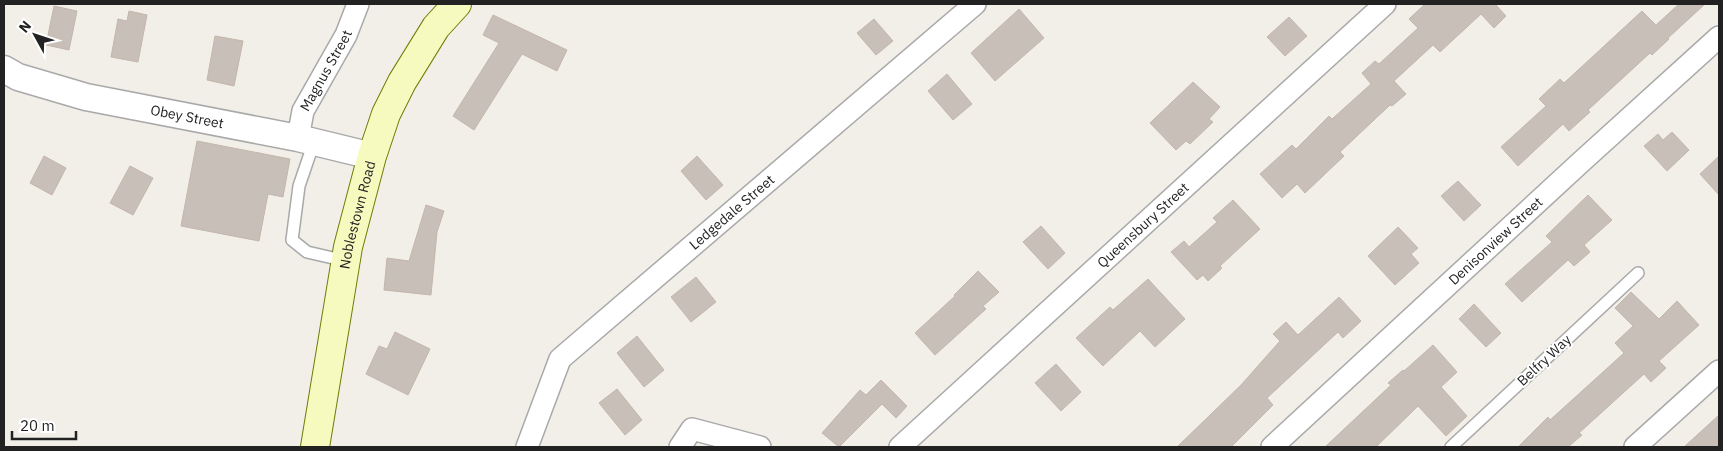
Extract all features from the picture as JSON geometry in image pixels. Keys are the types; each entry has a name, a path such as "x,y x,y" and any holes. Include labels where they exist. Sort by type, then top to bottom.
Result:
{"main road":[{"name":"Noblestown Road","path":"315,447 346,261 372,156 386,114 402,82 436,27 457,4"}],"street":[{"name":"Magnus Street","path":"306,140 303,112 346,35 358,4"},
{"name":"Ledgedale Street","path":"527,447 560,359 975,4"},
{"name":"Queensbury Street","path":"900,447 1385,4"},
{"name":"Denisonview Street","path":"1272,447 1719,37"},
{"name":"Obey Street","path":"4,69 18,77 86,97 306,140 372,156"},
{"path":"1636,447 1719,370"},
{"path":"680,447 692,429 760,447"}],"lane":[{"path":"306,140 292,240 307,252 346,261"},
{"name":"Belfry Way","path":"1451,447 1638,273"}],"building":[{"path":"1425,4 1495,4 1506,16 1494,28 1481,14 1440,52 1433,45 1394,81 1406,94 1392,106 1390,105 1340,152 1344,156 1305,193 1297,184 1282,198 1260,174 1292,145 1296,149 1329,116 1332,119 1371,84 1362,73 1375,61 1379,64 1418,28 1409,19"},
{"path":"1679,4 1705,4 1652,55 1650,53 1588,110 1590,112 1569,131 1563,124 1518,166 1501,147 1546,106 1539,99 1560,79 1564,83 1642,11 1656,25"},
{"path":"54,6 77,11 69,50 46,45"},
{"path":"1019,9 1044,38 995,81 971,53"},
{"path":"129,11 147,15 138,62 111,57 118,19 127,21"},
{"path":"493,15 567,50 557,71 522,54 474,130 453,116 499,43 483,35"},
{"path":"1289,17 1307,36 1285,56 1267,37"},
{"path":"874,19 893,41 876,55 857,33"},
{"path":"215,36 243,41 234,86 207,80"},
{"path":"947,74 972,104 953,120 928,91"},
{"path":"1193,82 1220,107 1209,119 1213,122 1190,144 1186,141 1176,150 1150,123"},
{"path":"1672,132 1689,150 1667,171 1644,146 1658,134 1663,140"},
{"path":"197,141 290,159 283,197 268,194 259,241 181,226"},
{"path":"44,156 66,168 52,195 30,183"},
{"path":"697,156 723,185 706,200 681,171"},
{"path":"1719,156 1719,195 1700,174"},
{"path":"130,166 153,178 133,215 110,203"},
{"path":"1458,181 1481,205 1464,221 1441,196"},
{"path":"1588,195 1612,220 1584,245 1590,252 1574,266 1568,260 1522,302 1505,284 1552,242 1546,236"},
{"path":"1233,200 1260,229 1220,266 1222,268 1208,281 1203,275 1197,280 1171,252 1184,241 1189,247 1217,222 1213,218"},
{"path":"426,205 444,211 437,232 431,295 384,290 387,258 409,261"},
{"path":"1041,226 1065,253 1048,269 1023,242"},
{"path":"1398,227 1418,248 1411,254 1419,263 1395,285 1368,256"},
{"path":"978,271 999,292 983,306 986,309 935,355 915,333 955,296"},
{"path":"696,277 716,302 691,322 671,297"},
{"path":"1148,279 1185,319 1155,347 1140,331 1103,366 1076,338 1110,307 1113,310"},
{"path":"1631,292 1659,319 1677,301 1699,325 1659,361 1666,368 1651,382 1644,374 1579,433 1582,435 1568,447 1518,447 1548,417 1550,420 1624,353 1615,343 1633,326 1615,308"},
{"path":"1339,297 1361,321 1343,338 1338,332 1267,398 1273,405 1231,447 1177,447 1241,385 1280,341 1273,334 1286,322 1298,335"},
{"path":"1474,304 1501,333 1486,347 1459,319"},
{"path":"395,332 430,349 408,395 366,374 379,346 387,349"},
{"path":"637,336 664,370 644,387 617,353"},
{"path":"1433,345 1457,372 1441,387 1467,416 1446,436 1418,406 1376,447 1325,447 1391,385 1388,383"},
{"path":"1056,364 1081,392 1061,411 1035,383"},
{"path":"881,380 907,406 896,418 882,404 839,447 822,433 860,390 866,395"},
{"path":"617,389 642,420 625,435 599,403"},
{"path":"1719,415 1719,447 1684,447"}]}
